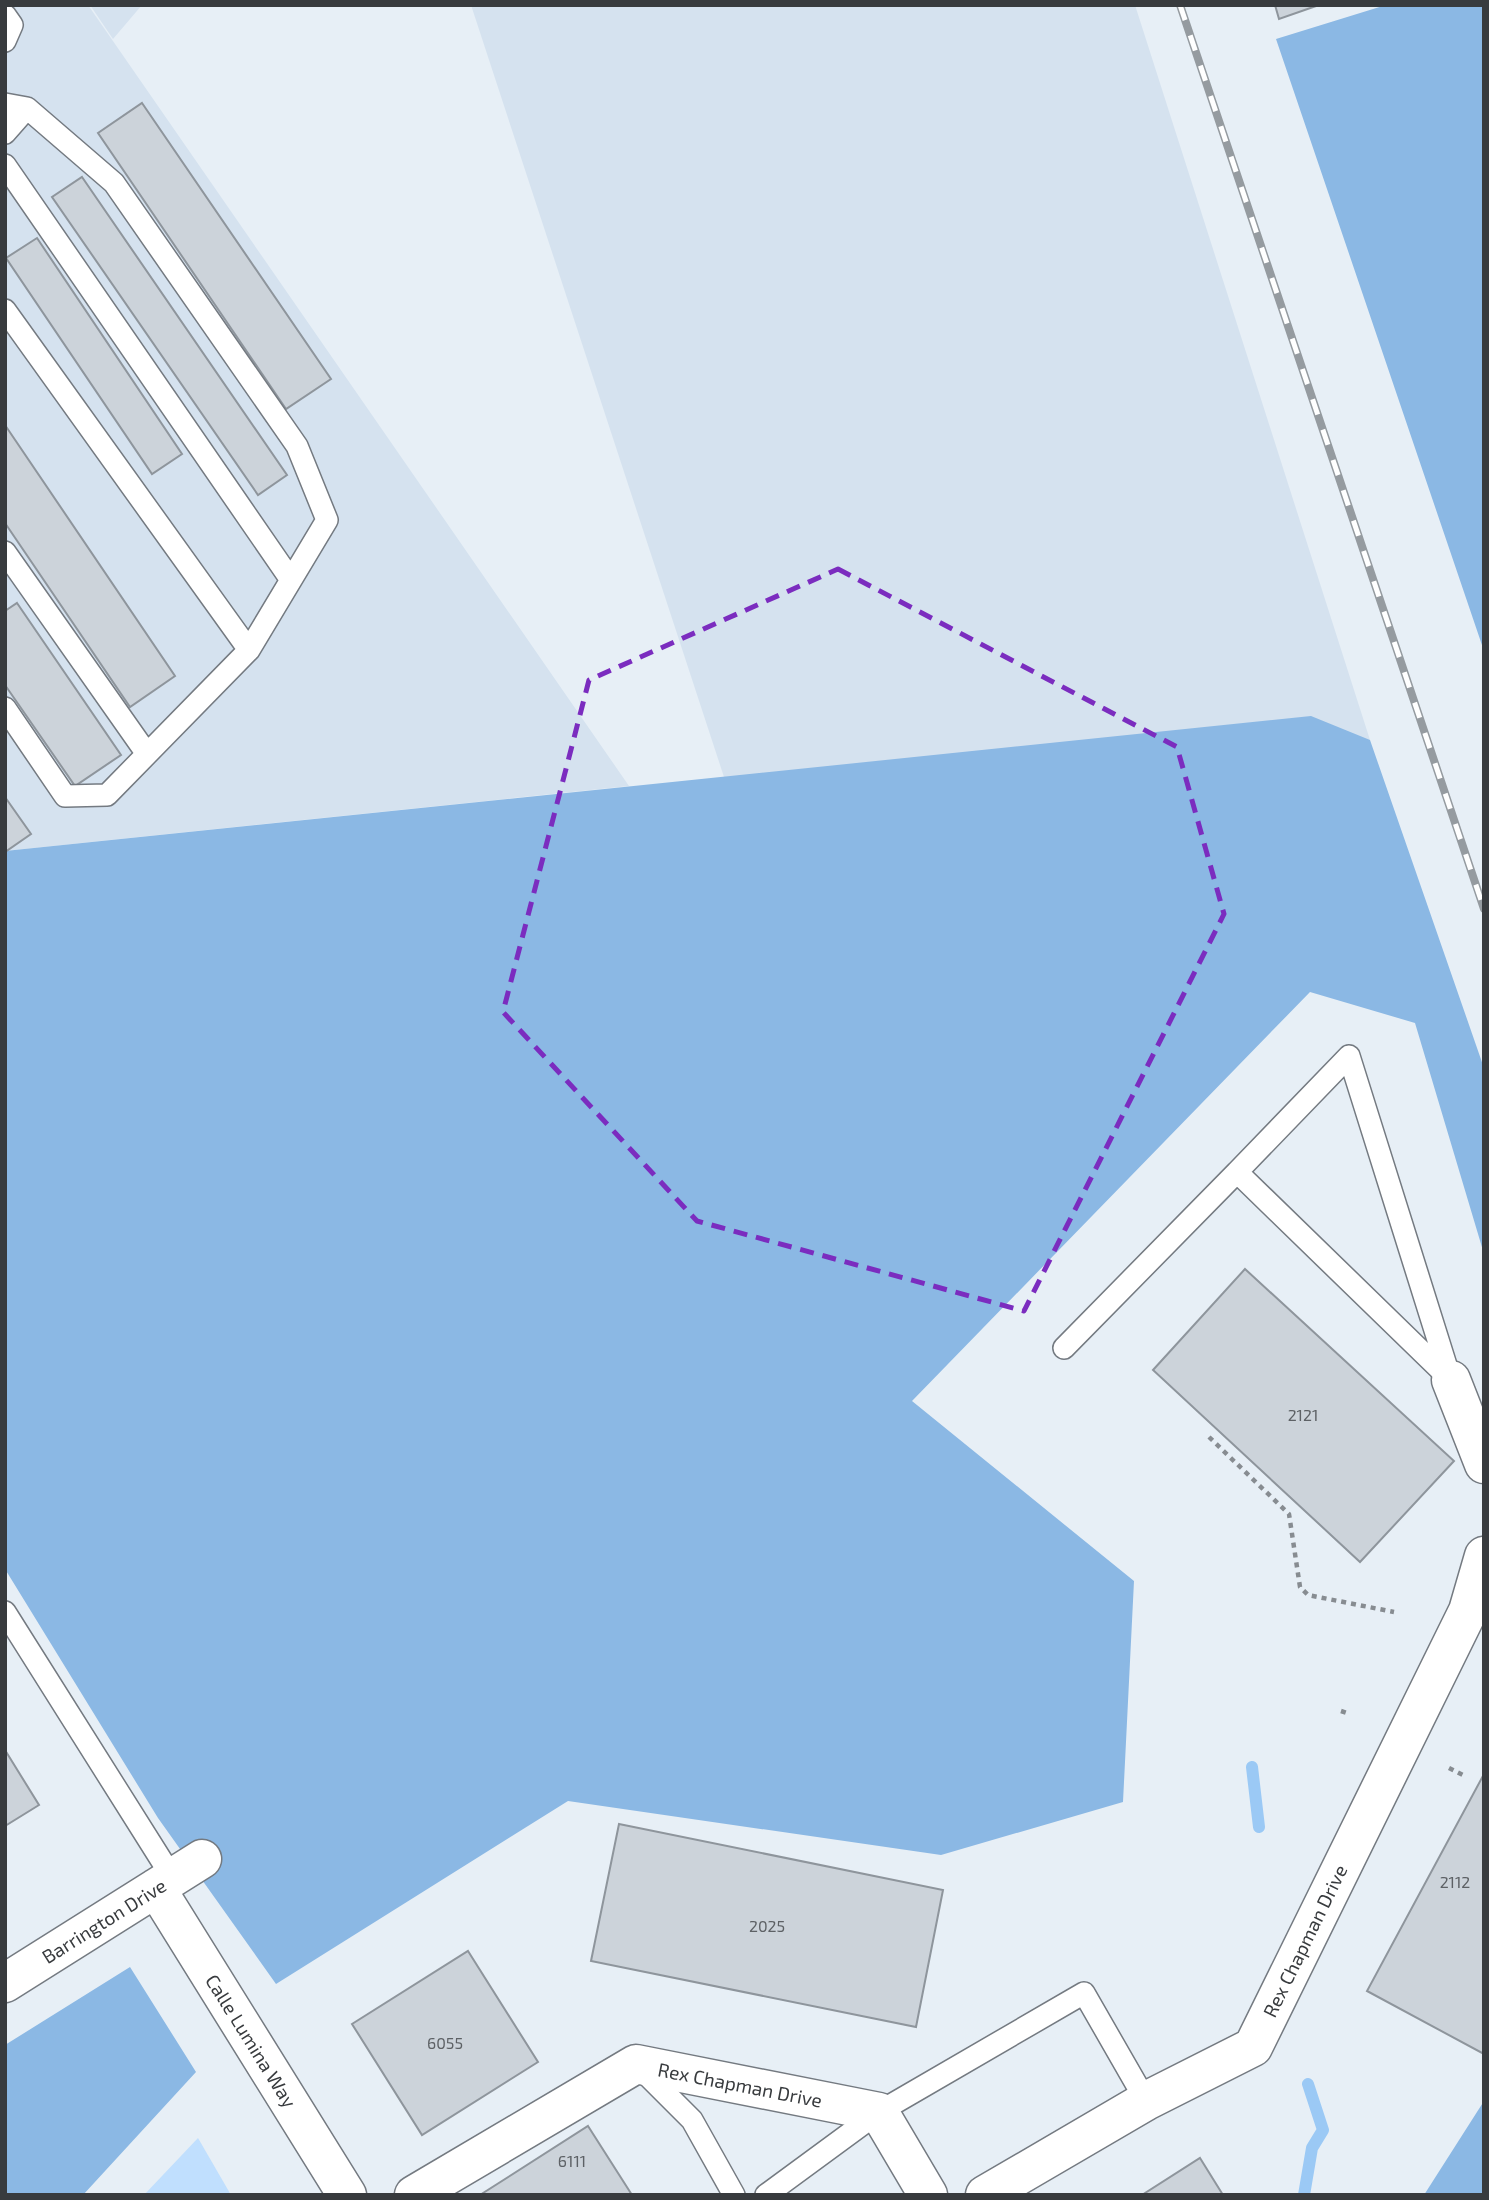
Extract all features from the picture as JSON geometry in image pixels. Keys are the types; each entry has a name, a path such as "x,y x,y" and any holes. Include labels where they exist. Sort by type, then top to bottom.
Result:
{"street":[{"path":"1451,1380 1484,1464"},
{"name":"Rex Chapman Drive","path":"985,2195 1146,2101 1253,2047 1468,1611 1484,1556"},
{"name":"Barrington Drive","path":"5,1983 177,1875"},
{"name":"Calle Lumina Way","path":"177,1875 347,2195"},
{"name":"Rex Chapman Drive","path":"414,2195 636,2064 879,2112"},
{"path":"879,2112 928,2195"}],"lane":[{"path":"5,15 12,25 5,41"},
{"path":"5,104 27,108 114,183 297,446 327,520 249,650 107,795 65,796 5,708"},
{"path":"5,134 27,108"},
{"path":"5,165 291,580"},
{"path":"5,310 249,650"},
{"path":"5,552 147,754"},
{"path":"1064,1348 1349,1056 1451,1380"},
{"path":"1237,1172 1451,1380"},
{"path":"5,1612 177,1875"},
{"path":"766,2195 879,2112 1084,1993 1146,2101"},
{"path":"636,2064 692,2120 734,2195"}],"path":[{"path":"1209,1437 1289,1514 1300,1587 1308,1595 1394,1612"},
{"path":"1450,1768 1463,1775"}],"highlighted area":[{"path":"838,569 1177,747 1224,914 1024,1311 697,1221 503,1012 589,680"}],"shaded area":[{"path":"5,5 88,5 629,786 5,851"},
{"path":"90,5 142,5 113,39"},
{"path":"471,5 1135,5 1370,740 724,777"},
{"path":"1386,5 1484,5 1484,651 1276,39"},
{"path":"1311,716 1370,740 1484,1068 1484,1254 1415,1023 1310,992 912,1401 1134,1581 1123,1802 941,1855 568,1801 276,1984 158,1818 5,1569 5,851"},
{"path":"130,1967 196,2072 83,2195 5,2195 5,2045"},
{"path":"1484,2101 1484,2195 1424,2195"},
{"path":"198,2138 231,2195 144,2195"}],"building":[{"path":"1275,5 1319,5 1279,19"},
{"path":"142,103 331,379 286,409 98,133"},
{"path":"82,177 287,475 258,495 52,197"},
{"path":"37,238 182,454 152,474 6,258"},
{"path":"5,425 175,676 130,707 5,523"},
{"path":"17,603 121,755 75,786 5,685 5,611"},
{"path":"5,797 31,834 5,852"},
{"path":"1245,1269 1454,1461 1360,1562 1153,1370"},
{"path":"5,1750 39,1805 5,1826"},
{"path":"1484,1774 1484,2054 1367,1991"},
{"path":"619,1824 943,1890 916,2027 591,1961"},
{"path":"468,1951 538,2062 422,2135 352,2024"},
{"path":"588,2126 632,2195 480,2195"},
{"path":"1200,2158 1223,2195 1142,2195"}],"waterway":[{"path":"1252,1767 1259,1827"},
{"path":"1304,2195 1312,2148 1323,2130 1308,2084"}],"railway":[{"path":"1180,5 1484,909"}]}
